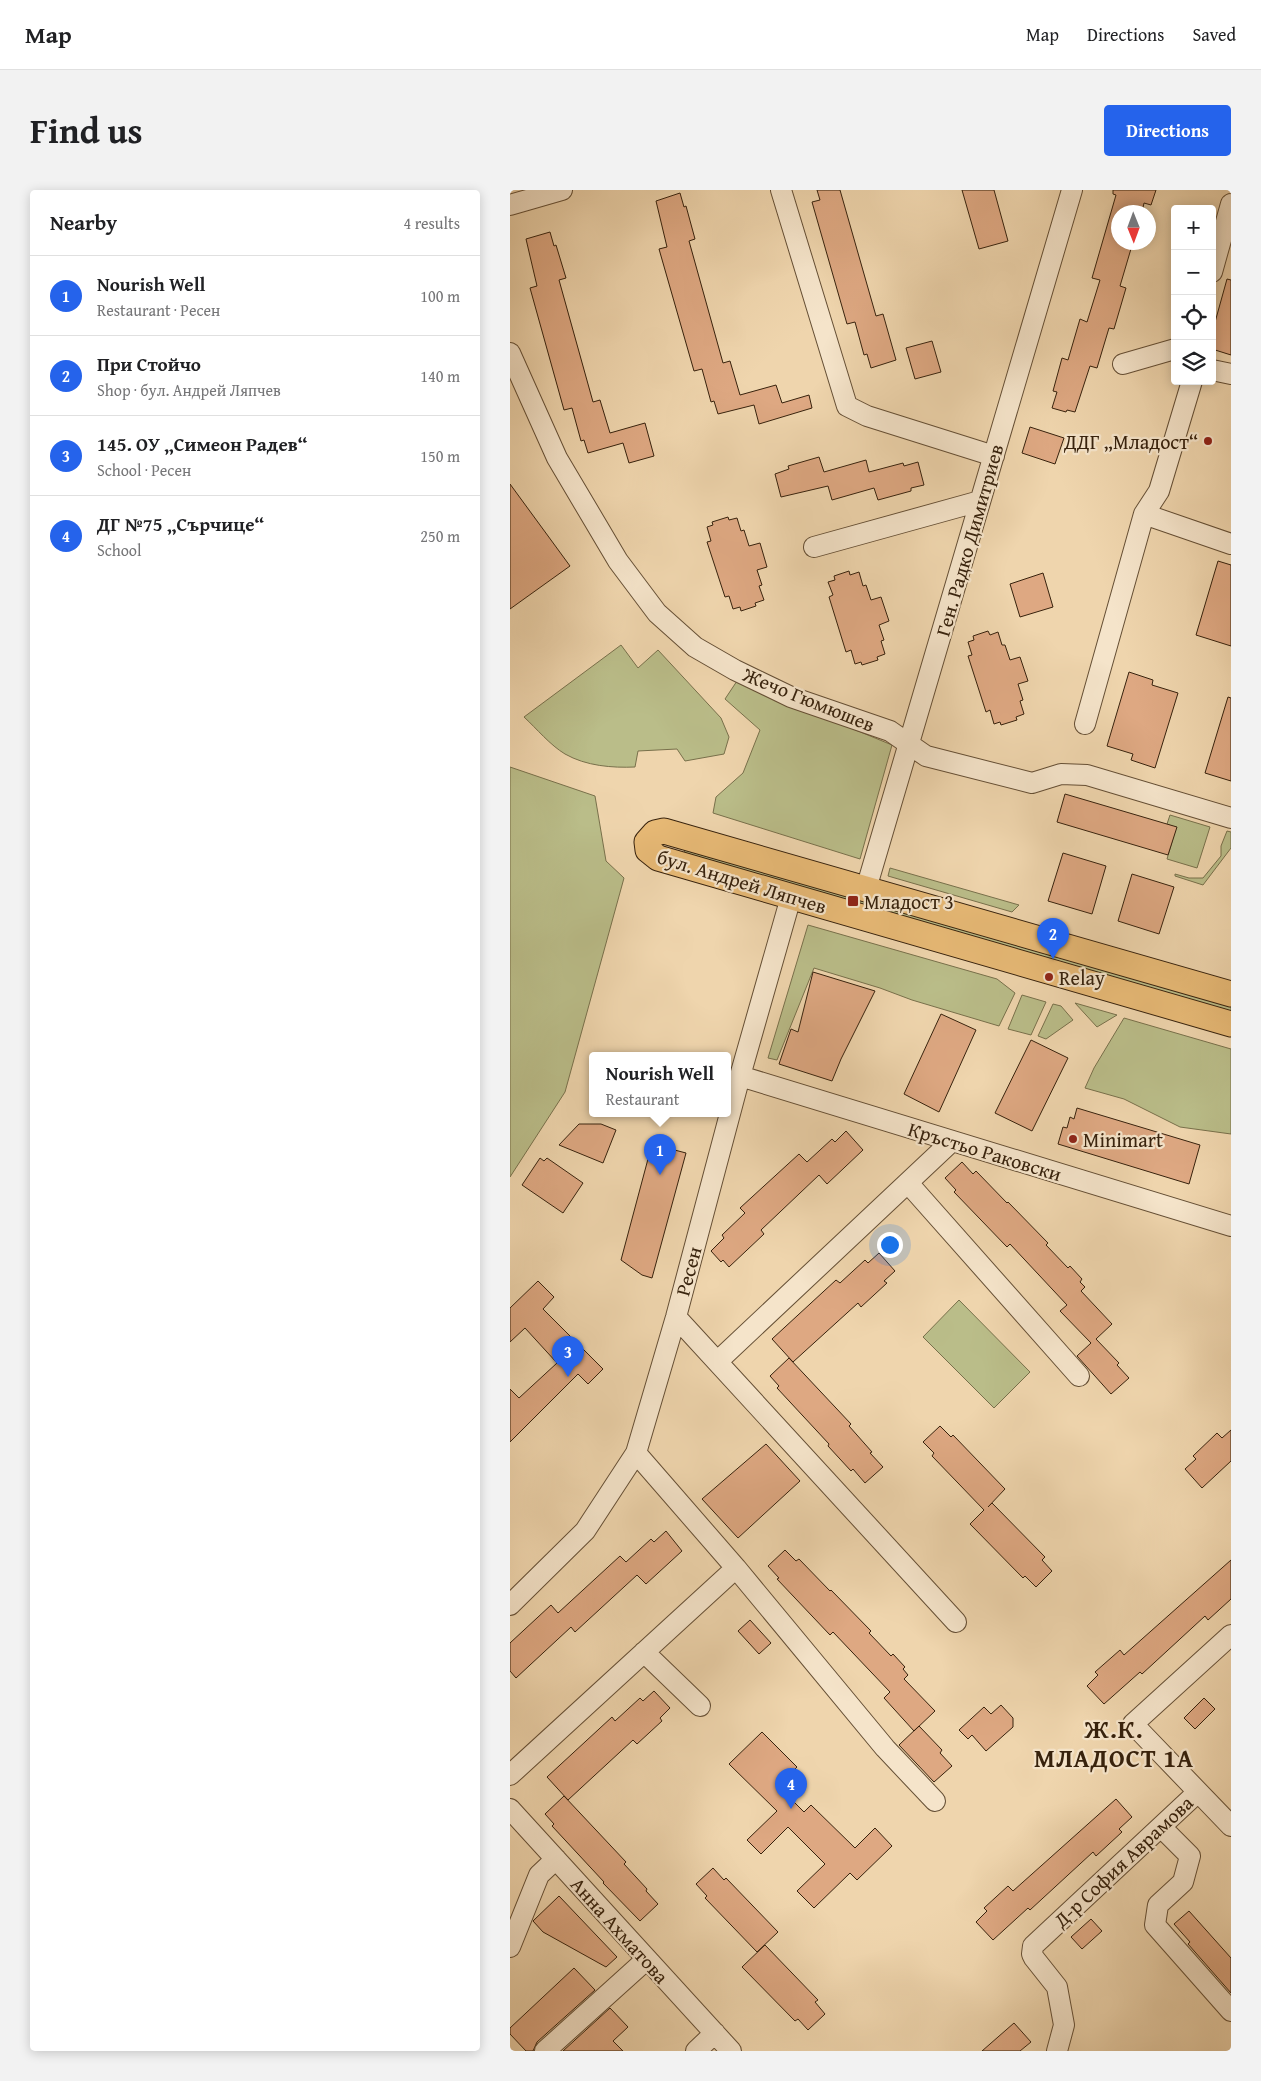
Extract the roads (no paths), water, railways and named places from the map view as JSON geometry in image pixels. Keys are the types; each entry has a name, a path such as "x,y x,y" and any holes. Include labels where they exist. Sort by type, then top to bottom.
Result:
{"main road":[{"name":"бул. Андрей Ляпчев","path":"1231,994 664,831 655,833 647,842 648,850 654,856 1231,1024"}],"street":[{"path":"510,205 562,190"},
{"path":"782,190 847,406 867,416 994,456"},
{"name":"Ген. Радко Димитриев","path":"866,889 1072,190"},
{"path":"1216,258 1231,204"},
{"path":"1123,364 1171,350"},
{"name":"Жечо Гюмюшев","path":"510,353 556,458 618,560 657,612 695,647 735,670 791,697 890,731 926,756 1032,783 1061,774 1087,775 1231,818"},
{"path":"1216,371 1231,374"},
{"path":"1085,724 1144,514 1160,491 1191,385"},
{"path":"814,547 980,502"},
{"path":"1144,514 1231,544"},
{"name":"Ресен","path":"731,1110 792,897"},
{"name":"Кръстьо Раковски","path":"740,1076 1231,1226"},
{"name":"Ресен","path":"510,1605 585,1531 636,1453 676,1316 729,1117"},
{"path":"718,1361 952,1141"},
{"path":"908,1183 1079,1376"},
{"path":"676,1316 956,1622"},
{"path":"636,1453 736,1568 886,1748 935,1802"},
{"path":"510,1775 736,1568"},
{"name":"Д-р София Аврамова","path":"1057,2051 1064,2025 1057,1987 1034,1958 1033,1946 1198,1792 1133,1724 1231,1635"},
{"path":"644,1652 700,1706"},
{"path":"1198,1792 1231,1826"},
{"name":"Анна Ахматова","path":"510,1809 731,2051"},
{"path":"1161,1827 1190,1856 1183,1882 1158,1905 1155,1925 1231,2011"},
{"path":"510,1947 539,1875 556,1859"},
{"path":"544,2051 647,1959"},
{"path":"696,2051 715,2033"}],"place":[{"name":"ДДГ „Младост“","path":"1208,441"},
{"name":"Младост 3","path":"853,901"},
{"name":"При Стойчо","path":"1053,959"},
{"name":"Relay","path":"1049,977"},
{"name":"Minimart","path":"1073,1139"},
{"name":"Nourish Well","path":"660,1175"},
{"name":"145. ОУ „Симеон Радев“","path":"568,1377"},
{"name":"ДГ №75 „Сърчице“","path":"791,1809"}],"district":[{"name":"Ж.К. МЛАДОСТ 1А","path":"1114,1744"}]}
